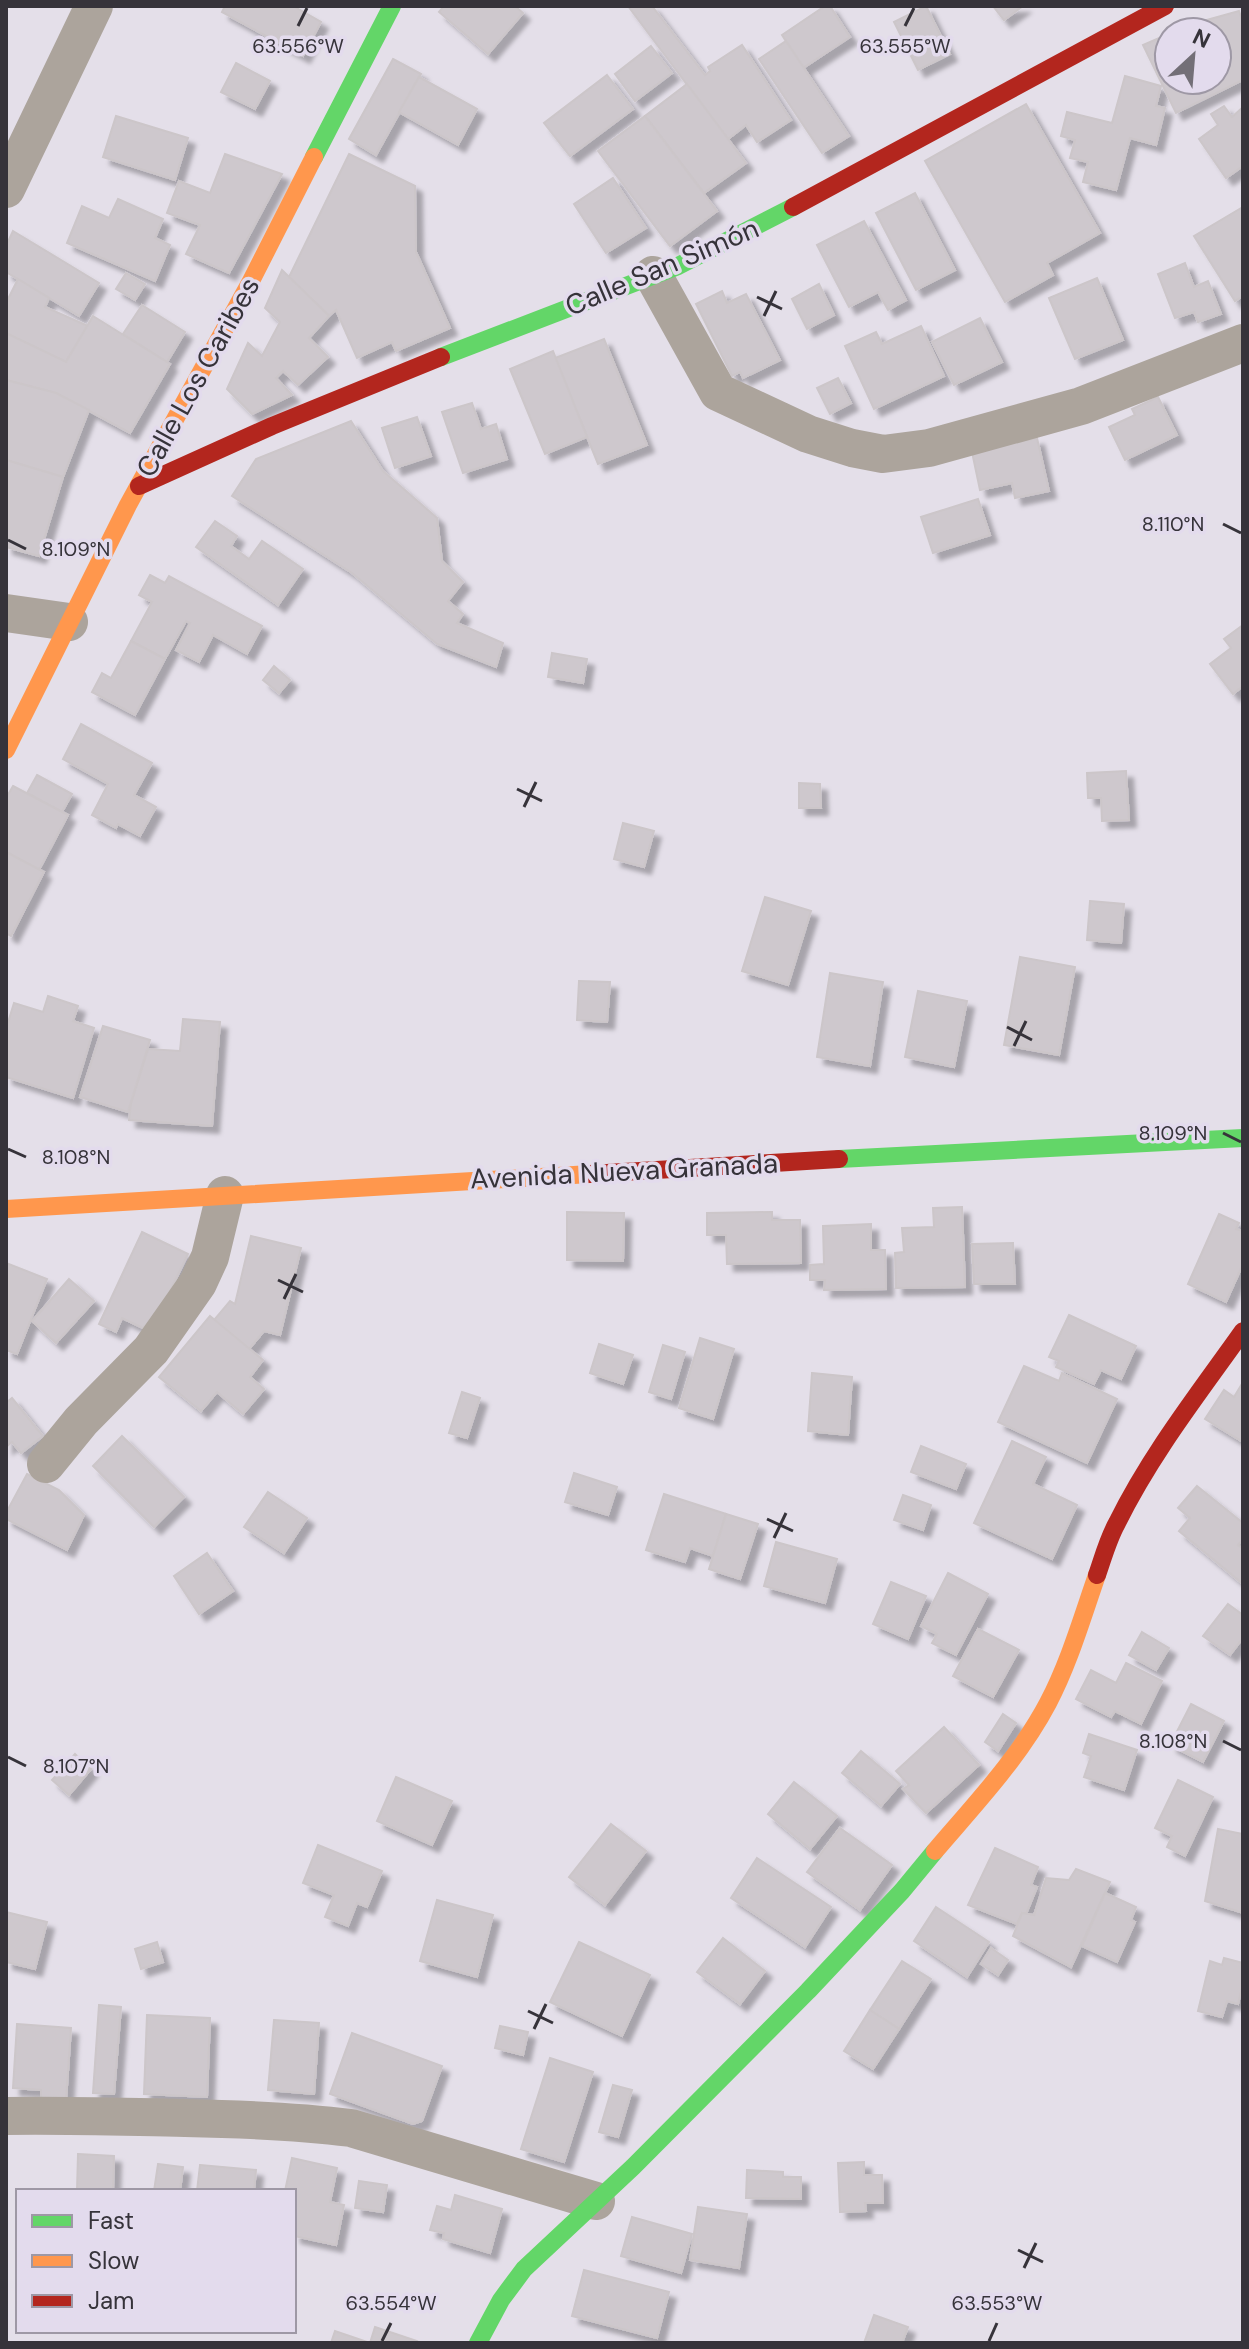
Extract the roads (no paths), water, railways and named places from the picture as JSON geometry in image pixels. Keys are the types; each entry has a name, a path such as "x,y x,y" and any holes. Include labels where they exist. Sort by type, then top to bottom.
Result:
{"street":[{"path":"6,189 20,129 94,6"},
{"name":"Calle Los Caribes","path":"6,750 139,486 251,281 392,6"},
{"name":"Calle San Simón","path":"139,486 246,436 395,374 718,247 1165,6"},
{"path":"653,275 718,392 808,434 883,454 929,448 1081,406 1243,343"},
{"path":"6,613 69,622"},
{"name":"Avenida Nueva Granada","path":"6,1209 834,1159 1243,1138"},
{"path":"46,1464 81,1421 151,1350 198,1283 210,1257 225,1195"},
{"path":"478,2343 501,2300 524,2269 633,2167 841,1956 902,1891 1003,1771 1046,1707 1059,1681 1115,1526 1133,1493 1159,1450 1243,1331"},
{"path":"6,2116 226,2119 316,2123 351,2128 596,2201"}]}
